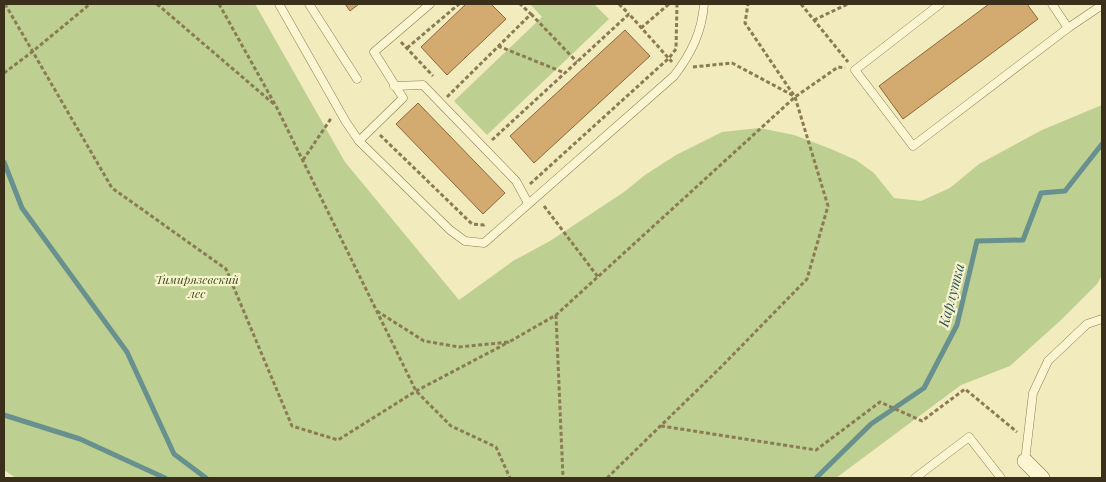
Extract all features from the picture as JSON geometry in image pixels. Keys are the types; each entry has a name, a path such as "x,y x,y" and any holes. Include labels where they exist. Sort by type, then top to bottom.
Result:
{"street":[{"path":"1025,461 1042,478"}],"lane":[{"path":"280,4 346,122 359,141 450,230 465,241 484,243 674,76 689,55 697,39 704,4"},
{"path":"309,4 357,79"},
{"path":"359,141 403,98 374,52 430,4"},
{"path":"940,4 855,70 913,146 1068,28 1102,5"},
{"path":"1052,4 1068,28"},
{"path":"394,86 423,85 516,181 528,203"},
{"path":"1025,461 1033,393 1048,361 1087,324 1102,319"},
{"path":"915,478 969,438 1001,478"}],"path":[{"path":"5,4 112,188 226,269 292,426 338,440 416,391 556,315 795,97 838,67 855,70"},
{"path":"4,73 90,4"},
{"path":"157,4 277,108"},
{"path":"219,4 277,108 416,391 451,426 496,447 510,478"},
{"path":"407,48 459,4"},
{"path":"520,4 577,62"},
{"path":"619,4 679,68 732,63 795,97"},
{"path":"641,28 669,4"},
{"path":"528,186 669,58 676,49 677,4"},
{"path":"607,478 807,279 828,206 795,97 745,23 748,4"},
{"path":"801,4 855,70"},
{"path":"814,20 848,4"},
{"path":"447,97 531,14"},
{"path":"490,142 629,14"},
{"path":"498,46 565,73"},
{"path":"423,85 432,76"},
{"path":"303,160 334,113"},
{"path":"378,133 472,224 484,225 490,220"},
{"path":"524,181 598,277"},
{"path":"377,311 424,341 459,347 509,342"},
{"path":"556,315 563,478"},
{"path":"661,426 816,450 880,402 922,421 965,389 1027,442"}],"green space":[{"name":"Тимирязевский лес","path":"4,4 255,4 345,162 459,300 513,261 550,241 676,155 722,132 759,128 794,135 856,160 874,173 894,198 921,201 950,188 979,164 1042,130 1102,105 1102,275 1097,284 1061,320 1010,366 961,385 836,478 16,478 4,470"},
{"path":"530,4 594,4 609,19 487,135 454,101 542,17"}],"building":[{"path":"345,4 359,4 350,11"},
{"path":"466,4 491,4 506,19 447,75 421,47"},
{"path":"989,4 1027,4 1038,19 903,119 879,86"},
{"path":"625,30 650,56 534,163 510,136"},
{"path":"418,103 505,193 483,214 396,124"}],"waterway":[{"name":"Карлутка","path":"816,478 871,424 924,388 957,325 977,241 1023,240 1041,193 1065,191 1102,144"},
{"path":"4,162 22,208 127,352 174,454 206,478"},
{"path":"4,415 80,439 165,478"}]}
